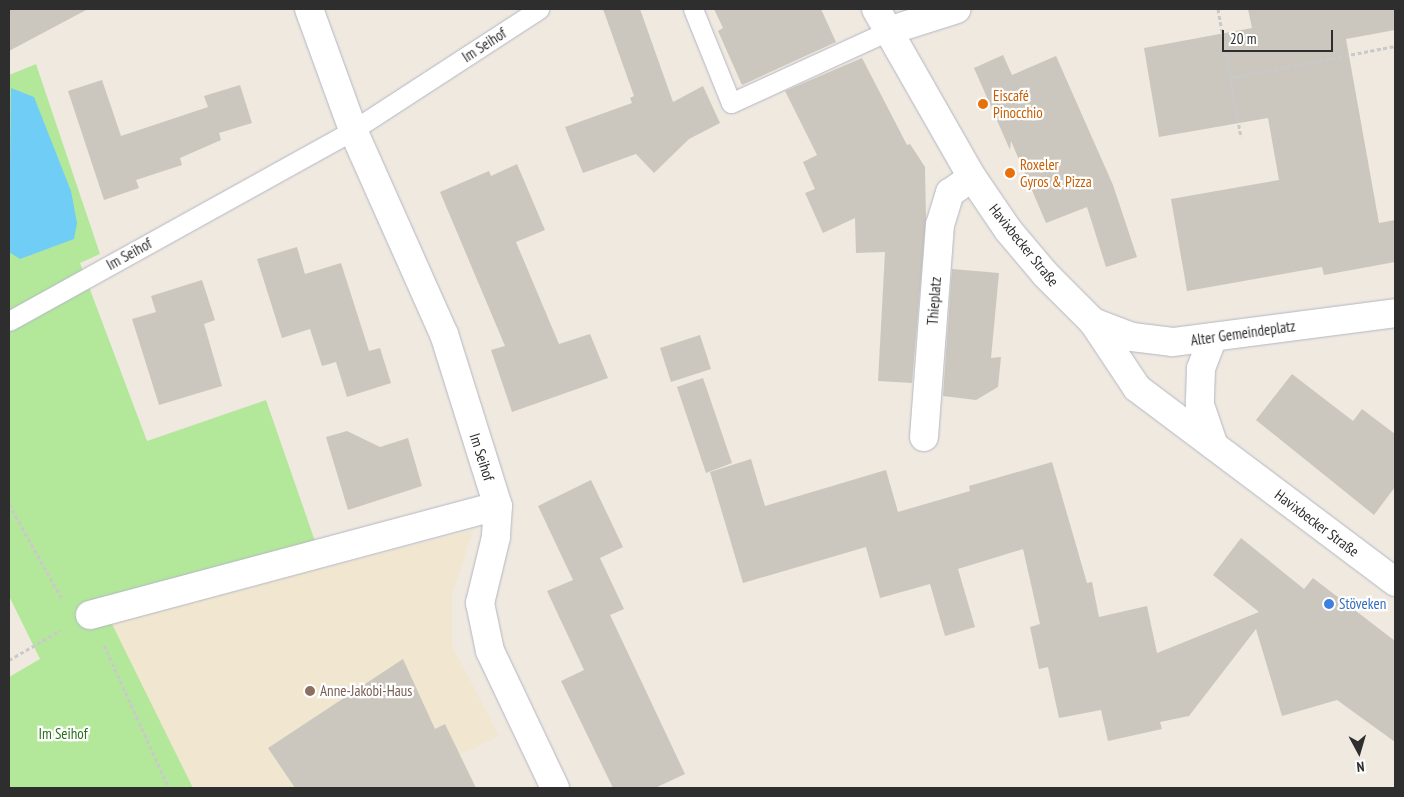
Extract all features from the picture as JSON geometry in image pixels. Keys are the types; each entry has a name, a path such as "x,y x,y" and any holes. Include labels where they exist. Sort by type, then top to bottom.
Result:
{"street":[{"name":"Im Seihof","path":"309,9 353,130 444,334 498,506 496,537 480,603 490,651 555,788"},
{"path":"882,20 957,9"},
{"name":"Havixbecker Straße","path":"882,20 972,178 1021,245 1093,322 1137,388 1395,582"},
{"name":"Thieplatz","path":"924,437 940,224 950,194 972,178"},
{"name":"Alter Gemeindeplatz","path":"1093,322 1132,337 1173,342 1395,313"},
{"path":"1212,337 1201,369 1200,405 1214,446"},
{"path":"90,615 498,506"}],"lane":[{"name":"Im Seihof","path":"9,321 353,130 539,9"},
{"path":"693,9 731,103 882,20"}],"path":[{"path":"1218,9 1241,137"},
{"path":"1230,78 1395,46"},
{"path":"9,504 65,603 90,615 169,788"},
{"path":"9,660 90,615"}],"shaded area":[{"name":"Anne-Jakobi-Haus","path":"473,530 452,595 452,645 499,736 391,788 193,788 110,622"}],"green space":[{"path":"36,64 100,254 80,263 147,441 266,400 324,567 111,622 193,788 9,788 9,677 40,659 9,596 9,75"}],"water":[{"path":"11,88 34,97 71,191 77,223 74,239 20,259 9,252"}],"building":[{"path":"9,9 88,9 9,51"},
{"path":"603,9 640,9 673,102 703,86 720,123 689,139 654,173 636,154 583,173 565,127 632,103 630,98 634,96"},
{"path":"714,9 821,9 836,42 742,85 718,31 723,28"},
{"path":"1248,9 1395,9 1395,30 1346,39 1379,223 1395,220 1395,262 1324,275 1322,267 1187,291 1171,199 1279,180 1268,118 1159,137 1144,48 1252,28"},
{"path":"1003,55 1012,75 1056,56 1113,185 1137,257 1106,267 1087,207 1046,223 1011,141 1010,150 974,68"},
{"path":"862,58 907,145 910,144 925,167 926,219 912,383 878,381 885,252 856,253 855,218 823,233 805,193 815,189 803,162 817,155 785,91"},
{"path":"102,80 121,136 208,107 204,96 240,85 252,123 219,133 221,140 180,158 182,165 136,180 139,188 104,200 68,91"},
{"path":"517,164 545,230 516,242 559,344 590,334 608,378 512,412 491,350 505,346 440,192 489,171 491,176"},
{"path":"297,247 305,274 341,263 369,351 380,348 391,383 347,397 336,362 322,366 310,329 282,338 257,259"},
{"path":"952,269 999,273 991,358 1001,357 998,387 976,400 943,396"},
{"path":"202,280 215,320 204,324 222,386 159,405 132,319 156,312 151,296"},
{"path":"700,335 711,369 671,382 660,348"},
{"path":"1292,374 1353,421 1362,409 1395,434 1395,487 1374,515 1256,420"},
{"path":"703,378 732,463 706,473 677,387"},
{"path":"347,431 380,447 408,438 422,486 348,510 326,437"},
{"path":"751,459 765,506 886,470 898,512 970,491 969,486 1052,462 1087,583 1092,582 1099,617 1147,606 1157,653 1259,612 1213,575 1241,538 1304,589 1313,578 1395,641 1395,742 1337,700 1282,716 1256,629 1189,716 1160,722 1162,729 1108,741 1101,710 1059,718 1048,667 1039,669 1030,627 1040,624 1023,549 958,569 975,627 945,636 930,584 880,598 866,547 743,583 710,472"},
{"path":"591,480 623,547 600,558 624,609 610,615 685,774 655,788 613,788 561,681 584,670 547,591 573,580 538,506"},
{"path":"403,659 435,729 445,724 476,788 295,788 268,748"}],"place":[{"name":"Eiscafé Pinocchio","path":"983,104"},
{"name":"Roxeler Gyros & Pizza","path":"1010,173"},
{"name":"Stöveken","path":"1329,604"},
{"name":"Anne-Jakobi-Haus","path":"310,691"}]}
